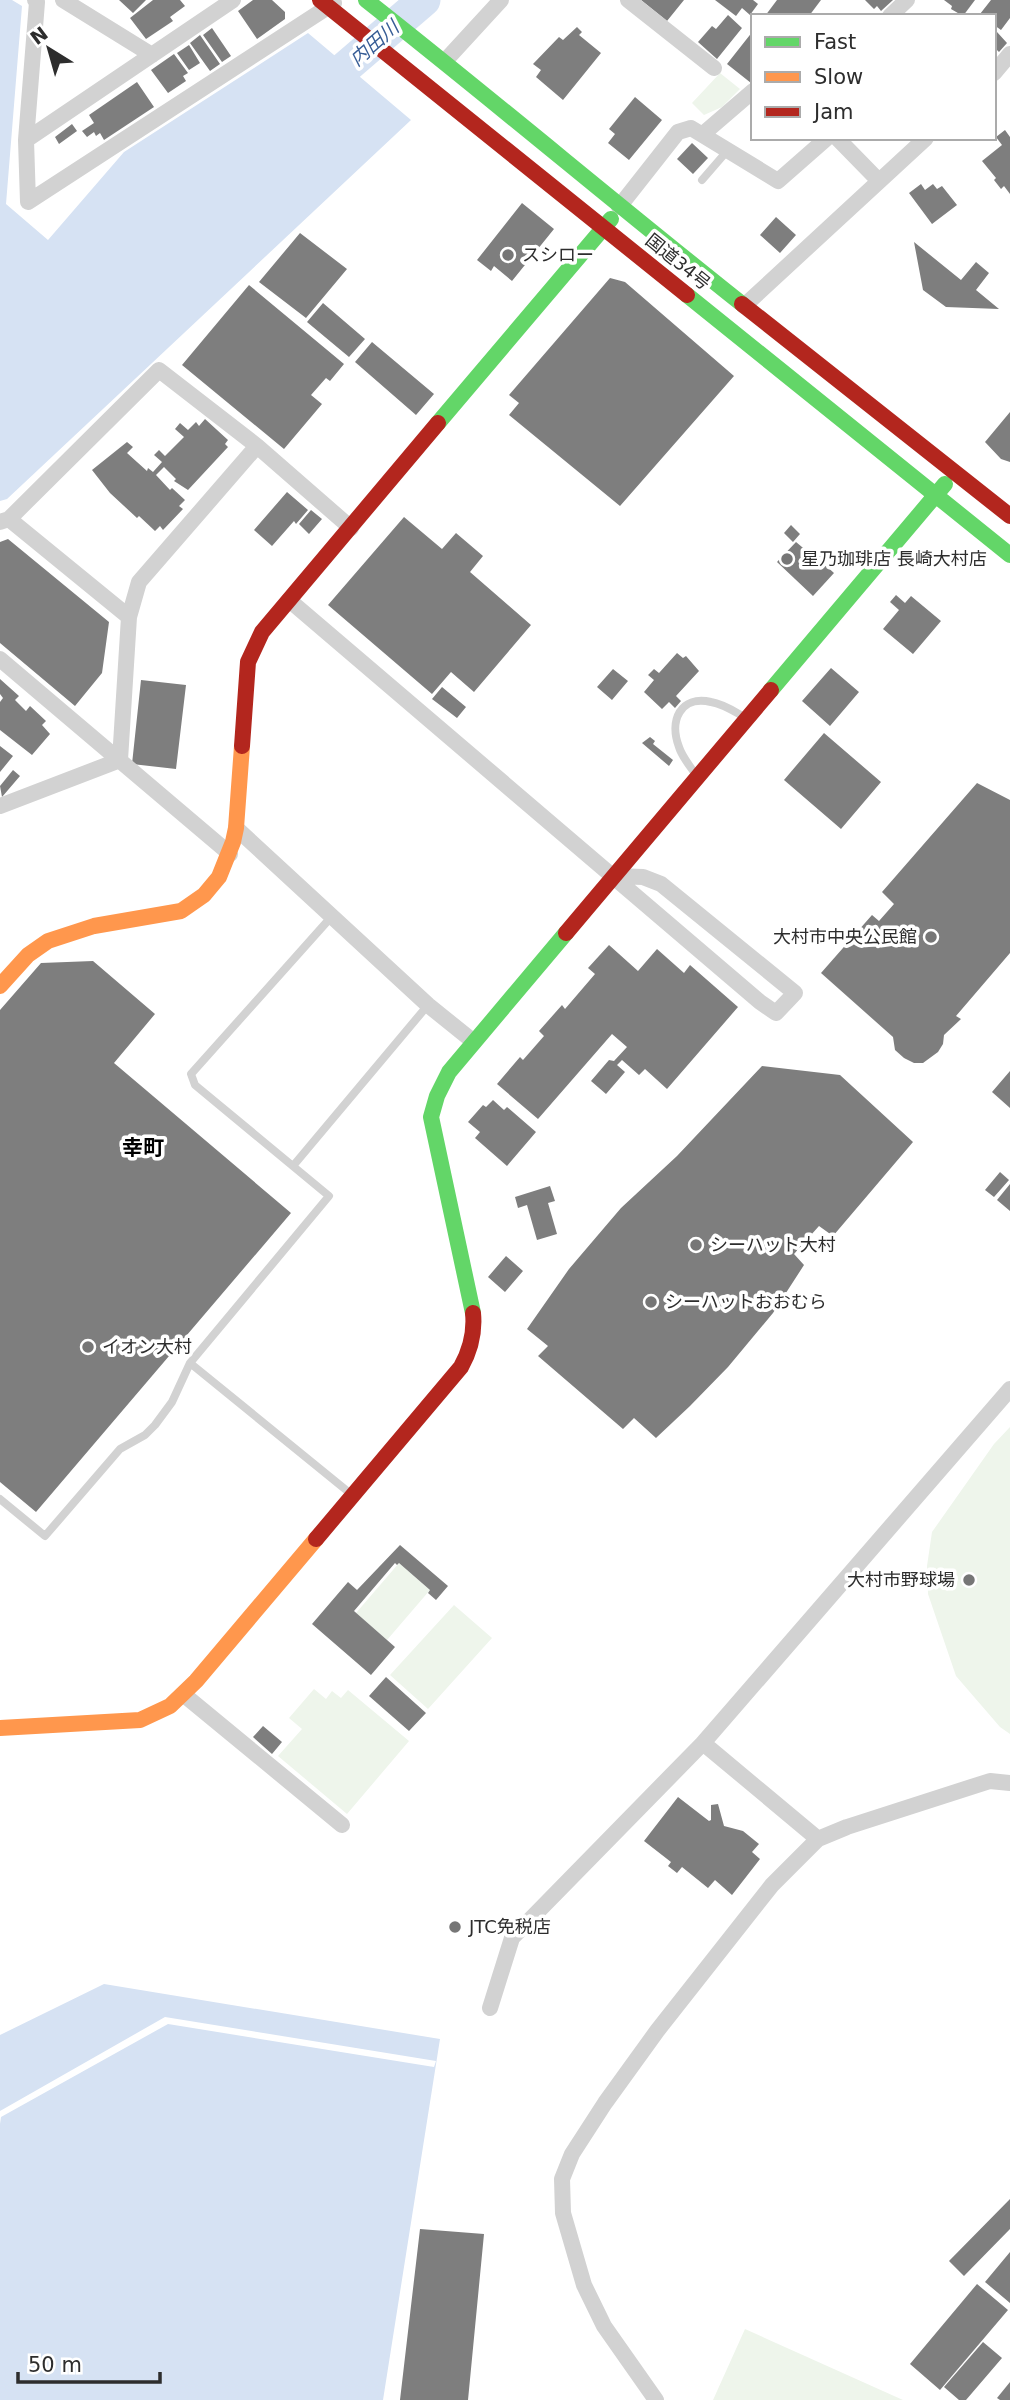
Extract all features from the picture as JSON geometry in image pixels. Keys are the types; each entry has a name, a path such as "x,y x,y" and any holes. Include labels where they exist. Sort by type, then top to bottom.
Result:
{"main road":[{"name":"国道34号","path":"366,0 444,61 619,207 1010,516"},
{"name":"国道34号","path":"329,2 605,229 1010,555"},
{"path":"0,986 27,956 48,941 75,932 181,911 195,904 222,876 236,828 248,662 262,632 605,229 619,207"},
{"path":"0,1727 140,1720 170,1706 461,1367 469,1353 475,1330 470,1294 431,1117 437,1096 449,1072 955,472"}],"street":[{"path":"26,140 233,0"},
{"path":"444,61 501,0"},
{"path":"628,0 714,68"},
{"path":"892,14 907,0"},
{"path":"38,1 26,140 28,202 329,2"},
{"path":"75,3 152,55"},
{"path":"996,71 1010,54"},
{"path":"703,134 751,93"},
{"path":"619,207 678,132 691,128 778,181 825,140"},
{"path":"839,140 879,181"},
{"path":"744,306 924,140"},
{"path":"129,617 4,520 159,370 257,446 351,528"},
{"path":"120,760 129,617 139,582 257,446"},
{"path":"289,600 776,1013 795,993 661,884 643,877 615,876"},
{"path":"0,659 230,855"},
{"path":"0,806 120,760"},
{"path":"236,828 428,1005 474,1042"},
{"path":"490,2008 512,1938 703,1743 1010,1389"},
{"path":"183,1694 342,1825"},
{"path":"703,1743 818,1839"},
{"path":"656,2400 604,2326 584,2285 563,2213 562,2179 572,2154 657,2031 772,1885 818,1839 847,1827 990,1782 1010,1783"}],"lane":[{"path":"702,180 728,150"},
{"path":"698,778 678,746 677,715 681,708 693,702 708,701 724,705 748,719"},
{"path":"0,1499 45,1536 120,1449 145,1436 155,1425 172,1402 190,1363 329,1196 195,1085 191,1074 333,915"},
{"path":"293,1167 428,1005"},
{"path":"190,1363 352,1495"}],"shaded area":[{"path":"720,73 740,89 722,107 704,115 692,103"},
{"name":"大村市野球場","path":"1010,1427 1010,1734 1000,1727 956,1676 928,1594 927,1566 932,1532 994,1444"},
{"path":"399,1563 430,1590 387,1640 356,1613"},
{"path":"454,1605 492,1638 428,1709 390,1675"},
{"path":"314,1689 326,1699 332,1691 341,1698 348,1690 409,1741 347,1814 278,1756 302,1729 289,1718"},
{"path":"745,2329 903,2400 713,2400"}],"water":[{"path":"0,0 12,0 22,6 6,204 48,240 124,152 308,33 411,120 7,499 0,501"},
{"path":"104,1984 440,2039 383,2400 0,2400 0,2035"}],"pier":[{"path":"165,2017 436,2061 434,2067 168,2024 1,2117 0,2124 0,2111"}],"building":[{"path":"119,0 146,0 133,13"},
{"path":"153,0 180,0 185,6 170,17 173,21 146,39 130,18"},
{"path":"253,0 272,0 285,12 285,19 257,39 238,11"},
{"path":"641,0 684,0 667,21"},
{"path":"715,0 753,0 758,4 750,15 742,8 736,16"},
{"path":"777,0 821,0 810,14 766,14"},
{"path":"865,0 893,0 881,11 877,6 874,9"},
{"path":"944,0 975,0 964,14 951,9 952,6"},
{"path":"991,0 1010,0 1010,18 1001,30 996,26 996,14 980,14"},
{"path":"728,15 742,28 717,59 698,42 712,26 716,29"},
{"path":"577,27 582,32 579,35 601,53 563,100 536,77 541,70 533,64 559,37 563,40"},
{"path":"212,28 231,56 222,62 203,35"},
{"path":"996,33 1007,43 999,52 996,49"},
{"path":"751,34 751,83 727,64"},
{"path":"200,35 220,64 210,71 190,43"},
{"path":"189,45 200,63 189,70 177,53"},
{"path":"174,54 188,73 183,76 186,81 168,93 151,70"},
{"path":"137,82 154,107 104,140 100,133 96,136 94,132 87,137 82,131 94,123 89,115"},
{"path":"635,97 662,120 629,160 608,143 615,134 609,129"},
{"path":"72,124 77,131 59,144 55,137"},
{"path":"1005,130 1010,137 1010,194 1004,186 1001,189 982,161 1002,145 996,137"},
{"path":"692,143 708,158 693,174 677,159"},
{"path":"921,184 925,190 933,184 937,189 942,186 957,205 932,224 909,193"},
{"path":"522,203 554,229 512,281 494,266 491,271 477,260"},
{"path":"776,217 796,235 780,253 760,235"},
{"path":"300,233 347,269 306,318 259,282"},
{"path":"914,242 961,280 976,262 989,273 976,290 999,309 946,307 923,290"},
{"path":"610,278 625,282 734,376 620,506 509,415 519,403 509,395"},
{"path":"249,285 344,364 330,381 326,378 311,395 322,404 284,449 182,365"},
{"path":"323,303 365,339 349,357 307,322"},
{"path":"372,342 434,394 416,415 355,362"},
{"path":"1010,412 1010,462 1001,459 985,442"},
{"path":"205,419 228,440 225,444 228,447 188,490 174,481 176,479 164,467 156,475 170,490 172,488 185,500 179,506 183,509 163,530 160,526 155,531 139,516 137,518 110,493 92,470 127,442 133,447 127,453 147,471 148,468 153,472 162,462 154,455 159,450 165,456 184,437 175,429 180,423 188,430 196,422 199,426"},
{"path":"287,492 308,510 296,524 294,521 272,546 254,530"},
{"path":"311,510 322,519 309,534 299,524"},
{"path":"404,517 442,549 456,533 483,556 470,572 531,625 474,692 451,672 432,694 328,605"},
{"path":"791,525 800,534 793,542 784,533"},
{"path":"8,539 109,622 102,673 75,706 0,643 0,542"},
{"path":"796,542 808,552 812,548 821,556 816,561 834,573 813,596 777,562"},
{"path":"896,595 905,603 911,596 941,621 913,654 883,629 899,610 890,602"},
{"path":"677,653 683,658 686,656 699,671 676,696 681,701 675,708 669,702 662,709 644,692 654,680 648,675 654,669 659,673"},
{"path":"831,668 859,692 830,726 802,701"},
{"path":"613,669 628,681 612,700 597,687"},
{"path":"0,679 19,696 15,700 26,711 30,706 46,721 42,725 50,734 32,755 0,730 0,702 3,698 0,694"},
{"path":"141,680 186,685 176,769 132,764"},
{"path":"442,687 466,707 457,718 432,699"},
{"path":"824,733 881,782 841,829 784,780"},
{"path":"650,737 655,741 653,744 673,760 669,766 642,743"},
{"path":"0,746 13,756 0,772"},
{"path":"13,770 20,776 2,797 0,786"},
{"name":"大村市中央公民館","path":"977,783 1010,800 1010,953 956,1016 961,1019 944,1035 938,1052 923,1063 914,1063 895,1050 893,1037 821,973 872,915 879,921 894,904 882,892"},
{"path":"609,945 638,971 657,949 684,973 690,965 738,1007 667,1089 645,1069 639,1075 622,1060 617,1065 625,1072 606,1094 591,1081 609,1060 614,1061 627,1047 612,1034 538,1119 497,1084 520,1057 523,1060 544,1036 539,1031 562,1005 565,1009 595,974 588,968"},
{"name":"イオン大村","path":"93,961 155,1014 114,1063 291,1213 36,1512 0,1482 0,1010 41,963"},
{"name":"シーハット大村","path":"762,1066 840,1075 913,1142 833,1236 819,1226 794,1254 804,1265 773,1313 728,1367 690,1406 656,1438 634,1418 623,1429 538,1356 548,1346 527,1329 569,1269 621,1208 677,1156"},
{"path":"1010,1071 1010,1108 992,1092"},
{"path":"493,1100 504,1110 507,1107 536,1132 507,1166 475,1138 480,1132 468,1122 483,1105 486,1107"},
{"path":"1000,1172 1009,1180 994,1197 985,1190"},
{"path":"1010,1184 1010,1211 997,1200"},
{"path":"550,1186 555,1201 548,1203 557,1234 537,1240 527,1205 518,1208 515,1197"},
{"path":"506,1256 523,1271 505,1292 488,1277"},
{"path":"400,1545 448,1586 436,1600 428,1593 430,1590 399,1563 395,1563 354,1611 395,1647 371,1675 312,1624 348,1582 357,1590"},
{"path":"386,1677 426,1713 409,1731 369,1696"},
{"path":"263,1726 282,1742 272,1754 253,1737"},
{"path":"678,1797 709,1821 711,1805 718,1804 724,1826 743,1831 759,1844 752,1852 760,1859 732,1895 715,1880 708,1888 682,1867 677,1873 668,1866 671,1862 644,1841"},
{"path":"1010,2199 1010,2229 964,2276 949,2261"},
{"path":"420,2229 484,2234 468,2400 400,2400"},
{"path":"1010,2252 1010,2303 985,2282"},
{"path":"977,2284 1008,2310 940,2390 910,2364"},
{"path":"983,2342 1002,2358 966,2400 959,2400 944,2387"},
{"path":"1010,2382 1010,2400 997,2398"}],"waterway":[{"name":"内田川","path":"325,85 424,0"}],"traffic: fast":[{"path":"366,0 742,304"},
{"path":"438,423 611,219"},
{"path":"687,295 1010,555"},
{"path":"771,690 945,484"},
{"path":"473,1313 431,1117 437,1096 449,1072 566,933"}],"traffic: slow":[{"path":"0,986 28,955 48,941 94,926 181,911 204,895 219,877 233,842 242,746"},
{"path":"0,1728 140,1720 170,1706 196,1681 316,1539"}],"traffic: jam":[{"path":"320,0 687,295"},
{"path":"742,304 1010,516"},
{"path":"242,746 248,662 262,632 438,423"},
{"path":"566,933 771,690"},
{"path":"316,1539 461,1367 472,1341 473,1313"}],"place":[{"name":"スシロー","path":"508,255"},
{"name":"星乃珈琲店 長崎大村店","path":"787,559"},
{"name":"大村市中央公民館","path":"931,937"},
{"name":"シーハット大村","path":"696,1245"},
{"name":"シーハットおおむら","path":"651,1302"},
{"name":"イオン大村","path":"88,1347"},
{"name":"大村市野球場","path":"969,1580"},
{"name":"JTC免税店","path":"455,1927"}],"district":[{"name":"幸町","path":"143,1148"}]}
